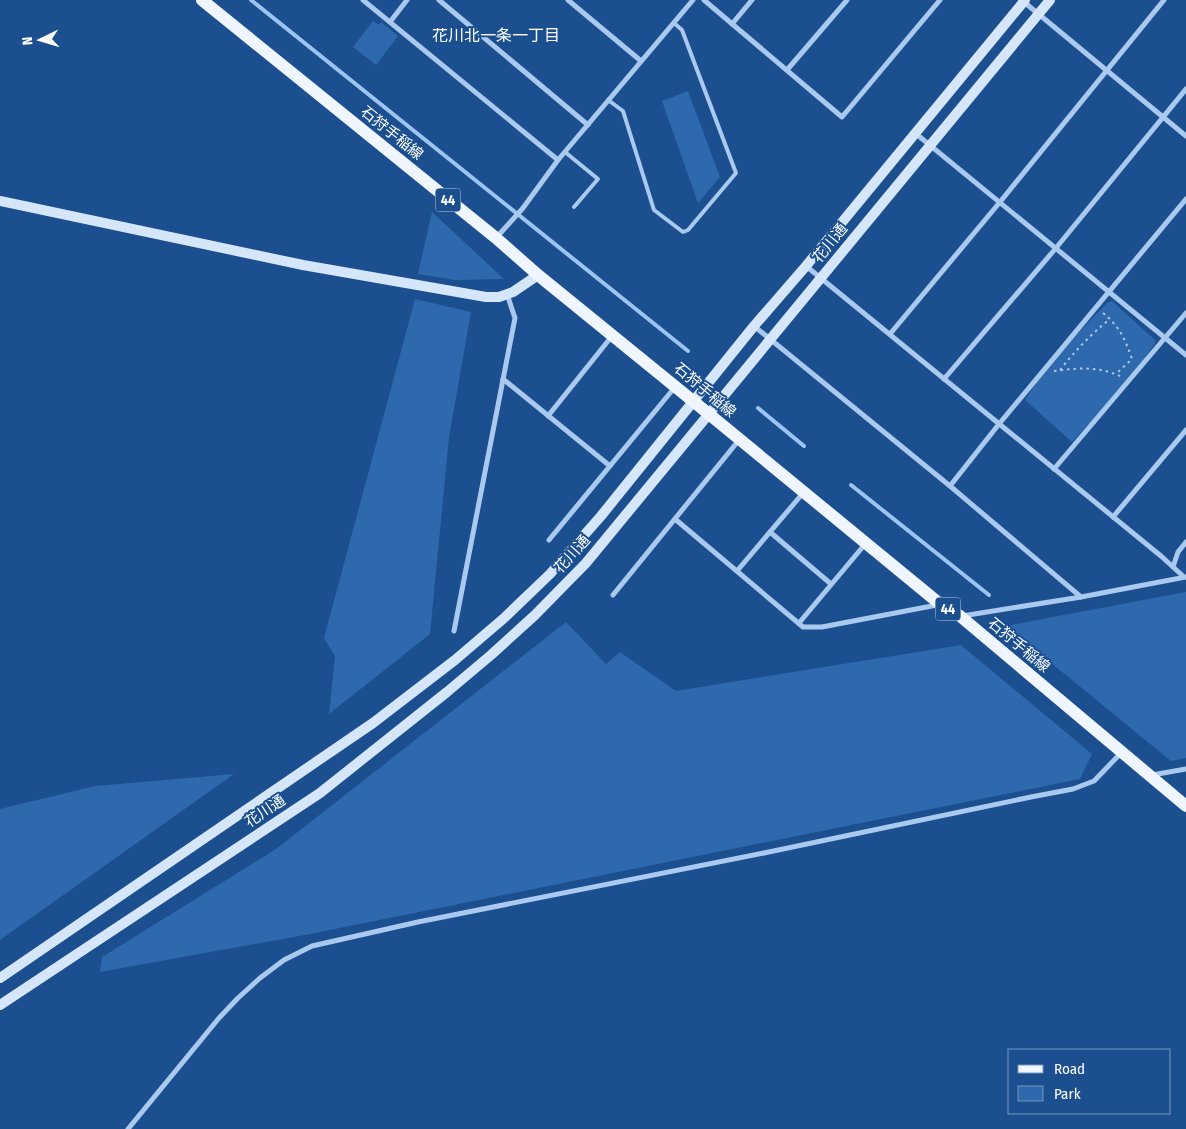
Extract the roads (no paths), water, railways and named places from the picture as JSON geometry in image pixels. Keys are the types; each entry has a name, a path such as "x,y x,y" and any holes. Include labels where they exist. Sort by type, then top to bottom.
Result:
{"main road":[{"name":"石狩手稲線","path":"202,0 496,238 538,275 866,544 940,604 960,616 1186,806"}],"street":[{"path":"363,0 558,160"},
{"path":"390,22 407,0"},
{"path":"439,0 588,125"},
{"path":"568,0 641,61"},
{"path":"496,238 523,208 558,160 693,0"},
{"path":"704,0 842,117 940,0"},
{"path":"732,24 752,0"},
{"path":"787,70 847,0"},
{"name":"花川通","path":"0,1005 320,793 491,656 535,615 586,563 1050,0"},
{"path":"890,334 1164,0"},
{"path":"1025,1 1038,15 1186,136"},
{"name":"花川通","path":"0,978 373,723 455,660 503,619 550,574 601,516 754,326 806,266 1025,1"},
{"path":"944,379 1056,248 1186,89"},
{"path":"915,133 1186,355"},
{"path":"950,486 999,424 1186,199"},
{"path":"0,202 303,265 486,297 499,297 513,292 538,275"},
{"path":"806,266 1185,577"},
{"path":"454,630 515,318 507,294"},
{"path":"1054,469 1186,313"},
{"path":"754,326 950,486 1081,597"},
{"path":"548,416 612,335"},
{"path":"503,379 610,466"},
{"path":"549,540 675,386"},
{"path":"1113,517 1186,430"},
{"path":"613,595 739,439"},
{"path":"737,571 804,492"},
{"path":"674,519 803,627 822,628 940,604"},
{"path":"770,532 831,584"},
{"path":"1173,567 1178,552 1186,542"},
{"path":"799,624 866,544"},
{"path":"960,616 1081,597 1185,577"},
{"path":"128,1129 219,1018 238,998 284,960 312,946 427,920 764,853 1031,796 1074,789 1094,781 1122,753"},
{"path":"1149,776 1186,769"}],"lane":[{"path":"608,100 623,111 654,210 682,232 688,230 736,173 682,30 674,23"},
{"path":"565,152 598,179 574,207"}],"waterway":[{"path":"251,0 688,351"},
{"path":"758,408 804,446"},
{"path":"851,485 989,595"}],"district":[{"name":"花川北一条一丁目","path":"496,35"}]}
